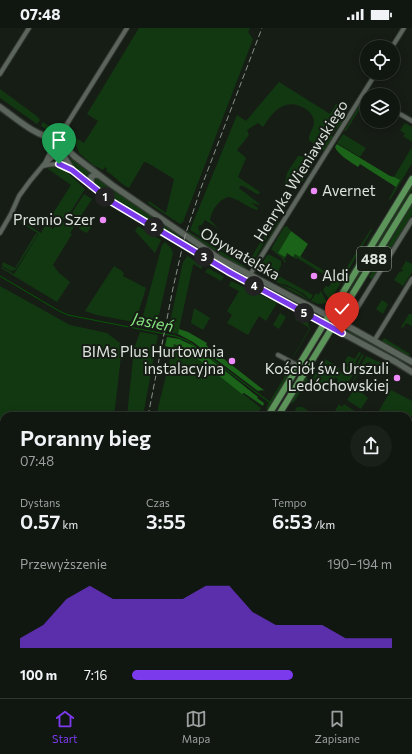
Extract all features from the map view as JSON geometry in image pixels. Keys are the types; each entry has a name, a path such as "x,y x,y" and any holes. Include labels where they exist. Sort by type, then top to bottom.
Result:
{"main road":[{"path":"0,107 34,130 48,137 62,136 66,139 68,144 67,149 59,153 34,130"},
{"path":"51,146 56,137"},
{"name":"Obywatelska","path":"67,149 98,174 209,252 250,276 337,320 412,362"},
{"name":"Obywatelska","path":"59,153 72,170 123,209 246,282 412,372"},
{"path":"91,186 91,178 98,174"},
{"name":"488","path":"270,412 412,179"},
{"name":"488","path":"280,411 333,328 412,197"}],"street":[{"path":"0,74 29,28"},
{"path":"56,137 67,124 127,28"},
{"path":"396,40 404,28"},
{"name":"Henryka Wieniawskiego","path":"246,282 360,103"},
{"path":"400,114 412,122"},
{"path":"66,139 65,134 67,124"},
{"path":"44,165 51,146"},
{"path":"0,234 19,196 44,165 59,153"},
{"name":"Obywatelska","path":"44,165 59,164 72,170"},
{"path":"353,315 412,220"},
{"path":"374,341 412,279"},
{"path":"278,355 299,366"}],"green space":[{"path":"139,28 250,28 248,32 253,39 183,222 180,224 148,203 149,201 166,213 174,179 144,162 129,188 106,171 107,169 105,167 103,170 93,165 79,153 73,136 84,143 98,121 87,114"},
{"path":"279,82 330,114 336,104 341,108 336,118 342,122 332,135 333,137 324,151 309,140 314,122 312,115 301,106 291,104 282,106 269,118 263,127 258,123 247,130 249,135 237,150 246,158 238,177 260,192 257,194 243,186 240,186 239,188 261,205 251,203 258,208 257,210 235,199 228,197 224,198 214,209 210,220 219,229 205,220 202,225 198,226 198,229 211,241 218,241 252,263 278,222 280,222 251,267 190,230 237,115 246,121"},
{"path":"0,89 38,117 40,120 37,124 0,98"},
{"path":"360,105 360,109 346,131 344,131"},
{"path":"43,122 57,131 52,133 41,126"},
{"path":"405,123 412,127 412,142 403,136 405,134 400,130"},
{"path":"343,134 366,148 360,157 337,143"},
{"path":"58,139 62,139 64,140 64,148 58,149 55,146 55,142"},
{"path":"337,144 390,176 400,180 396,187 360,164 358,167 345,158 335,147"},
{"path":"412,147 412,163 390,200 389,199 399,180 394,177"},
{"path":"298,156 301,156 314,163 302,182 298,180 295,186 290,183 288,187 285,184 287,173"},
{"path":"72,158 92,172 87,179 69,160"},
{"path":"53,167 65,170 85,189 68,216 59,222 55,221 56,217 52,215 71,185 47,168"},
{"path":"96,177 181,235 180,238 117,202 93,182 93,178"},
{"path":"412,185 412,190 341,307 340,305"},
{"path":"84,194 92,199 79,219 72,213"},
{"path":"412,204 412,215 373,280 369,277"},
{"path":"84,218 91,227 87,233 79,228"},
{"path":"18,219 41,233 46,224 53,229 57,224 66,221 74,227 70,233 72,234 53,265 59,273 70,282 57,302 1,268 2,267 14,274 38,235 19,221 14,223"},
{"path":"274,220 276,222 254,260 251,258"},
{"path":"138,226 161,240 155,253 135,231"},
{"path":"287,226 291,231 278,253 295,254 300,256 339,280 371,229 372,230 330,301 323,290 326,286 329,287 333,280 288,254 284,260 286,261 285,263 281,257 271,249 284,227"},
{"path":"188,231 247,268 241,267 226,259 188,233"},
{"path":"291,231 308,244 300,257 295,254 293,257 287,253 285,257 278,253"},
{"path":"36,233 37,236 15,270 11,271 2,266 3,262 15,268"},
{"path":"373,234 368,247 333,301"},
{"path":"186,238 240,273 238,274 185,242"},
{"path":"165,242 171,248 173,253 158,319 162,320 161,324 154,323 153,330 140,327 162,245"},
{"path":"186,255 203,266 201,269 194,264 193,265 178,334 168,332 183,262 187,257"},
{"path":"267,255 281,261 277,275 313,295 310,300 304,294 287,285 278,283 260,272 260,267"},
{"path":"406,261 412,264 412,272 403,286 394,280 400,271 402,272 403,270 401,269"},
{"path":"114,266 122,271 124,274 123,276 146,288 136,320 133,322 97,315 85,311"},
{"path":"208,268 224,277 221,281 205,272"},
{"path":"231,281 277,303 266,321 259,316 248,335 227,323 232,315 227,311 239,291 229,286"},
{"path":"263,284 314,311 312,314 277,295"},
{"path":"278,284 295,290 309,301 305,298"},
{"path":"0,286 70,325 107,333 121,344 122,348 114,412 0,412"},
{"path":"321,291 327,303 318,304 311,301 316,293 318,295"},
{"path":"382,300 388,304 383,314 376,309"},
{"path":"194,308 210,318 203,330 191,323"},
{"path":"280,313 286,317 279,329 273,325"},
{"path":"409,314 412,314 412,326 406,323 403,328 401,327"},
{"path":"298,315 307,320 310,329 293,358 309,329 300,322 302,319 301,318 299,321 295,320"},
{"path":"179,329 188,332 207,343 206,345 265,391 258,391 193,342 178,334"},
{"path":"348,330 406,361 404,364 346,333"},
{"path":"140,332 158,335 144,412 127,412 134,349"},
{"path":"167,337 179,339 194,346 258,397 257,398 264,403 263,406 244,393 242,394 184,348 174,344 173,348 165,346"},
{"path":"384,338 410,354 408,357 381,342"},
{"path":"174,344 184,348 261,408 258,412 157,412"},
{"path":"359,352 361,353 355,363 357,364 362,354 364,355 343,393 335,388 338,379 335,377 332,389 312,379 325,359 339,368 338,370 343,373 348,365 344,362 348,356 355,359"},
{"path":"366,356 381,363 378,369 370,364 370,362 366,363 350,386"},
{"path":"292,364 294,366 293,368 268,410 266,408"},
{"path":"306,376 308,380 294,402 289,404"},
{"path":"353,383 357,386 356,388 368,398 361,409 347,400 355,388 351,386"},
{"path":"391,390 412,401 412,412 378,412"},
{"path":"339,404 342,407 344,404 356,412 334,412"},
{"path":"297,407 302,407 310,412 294,412"}],"waterway":[{"name":"Jasień","path":"0,276 68,315 175,336 188,341 272,404"}],"railway":[{"path":"149,412 173,288 185,236 201,188 262,28"}],"place":[{"name":"Avernet","path":"314,191"},
{"name":"Premio Szer","path":"103,220"},
{"name":"Aldi","path":"314,276"},
{"name":"BIMs Plus Hurtownia instalacyjna","path":"232,361"},
{"name":"Kościół św. Urszuli Ledóchowskiej","path":"397,378"}],"route":[{"path":"59,164 72,170 112,202 231,273 342,333"}]}
